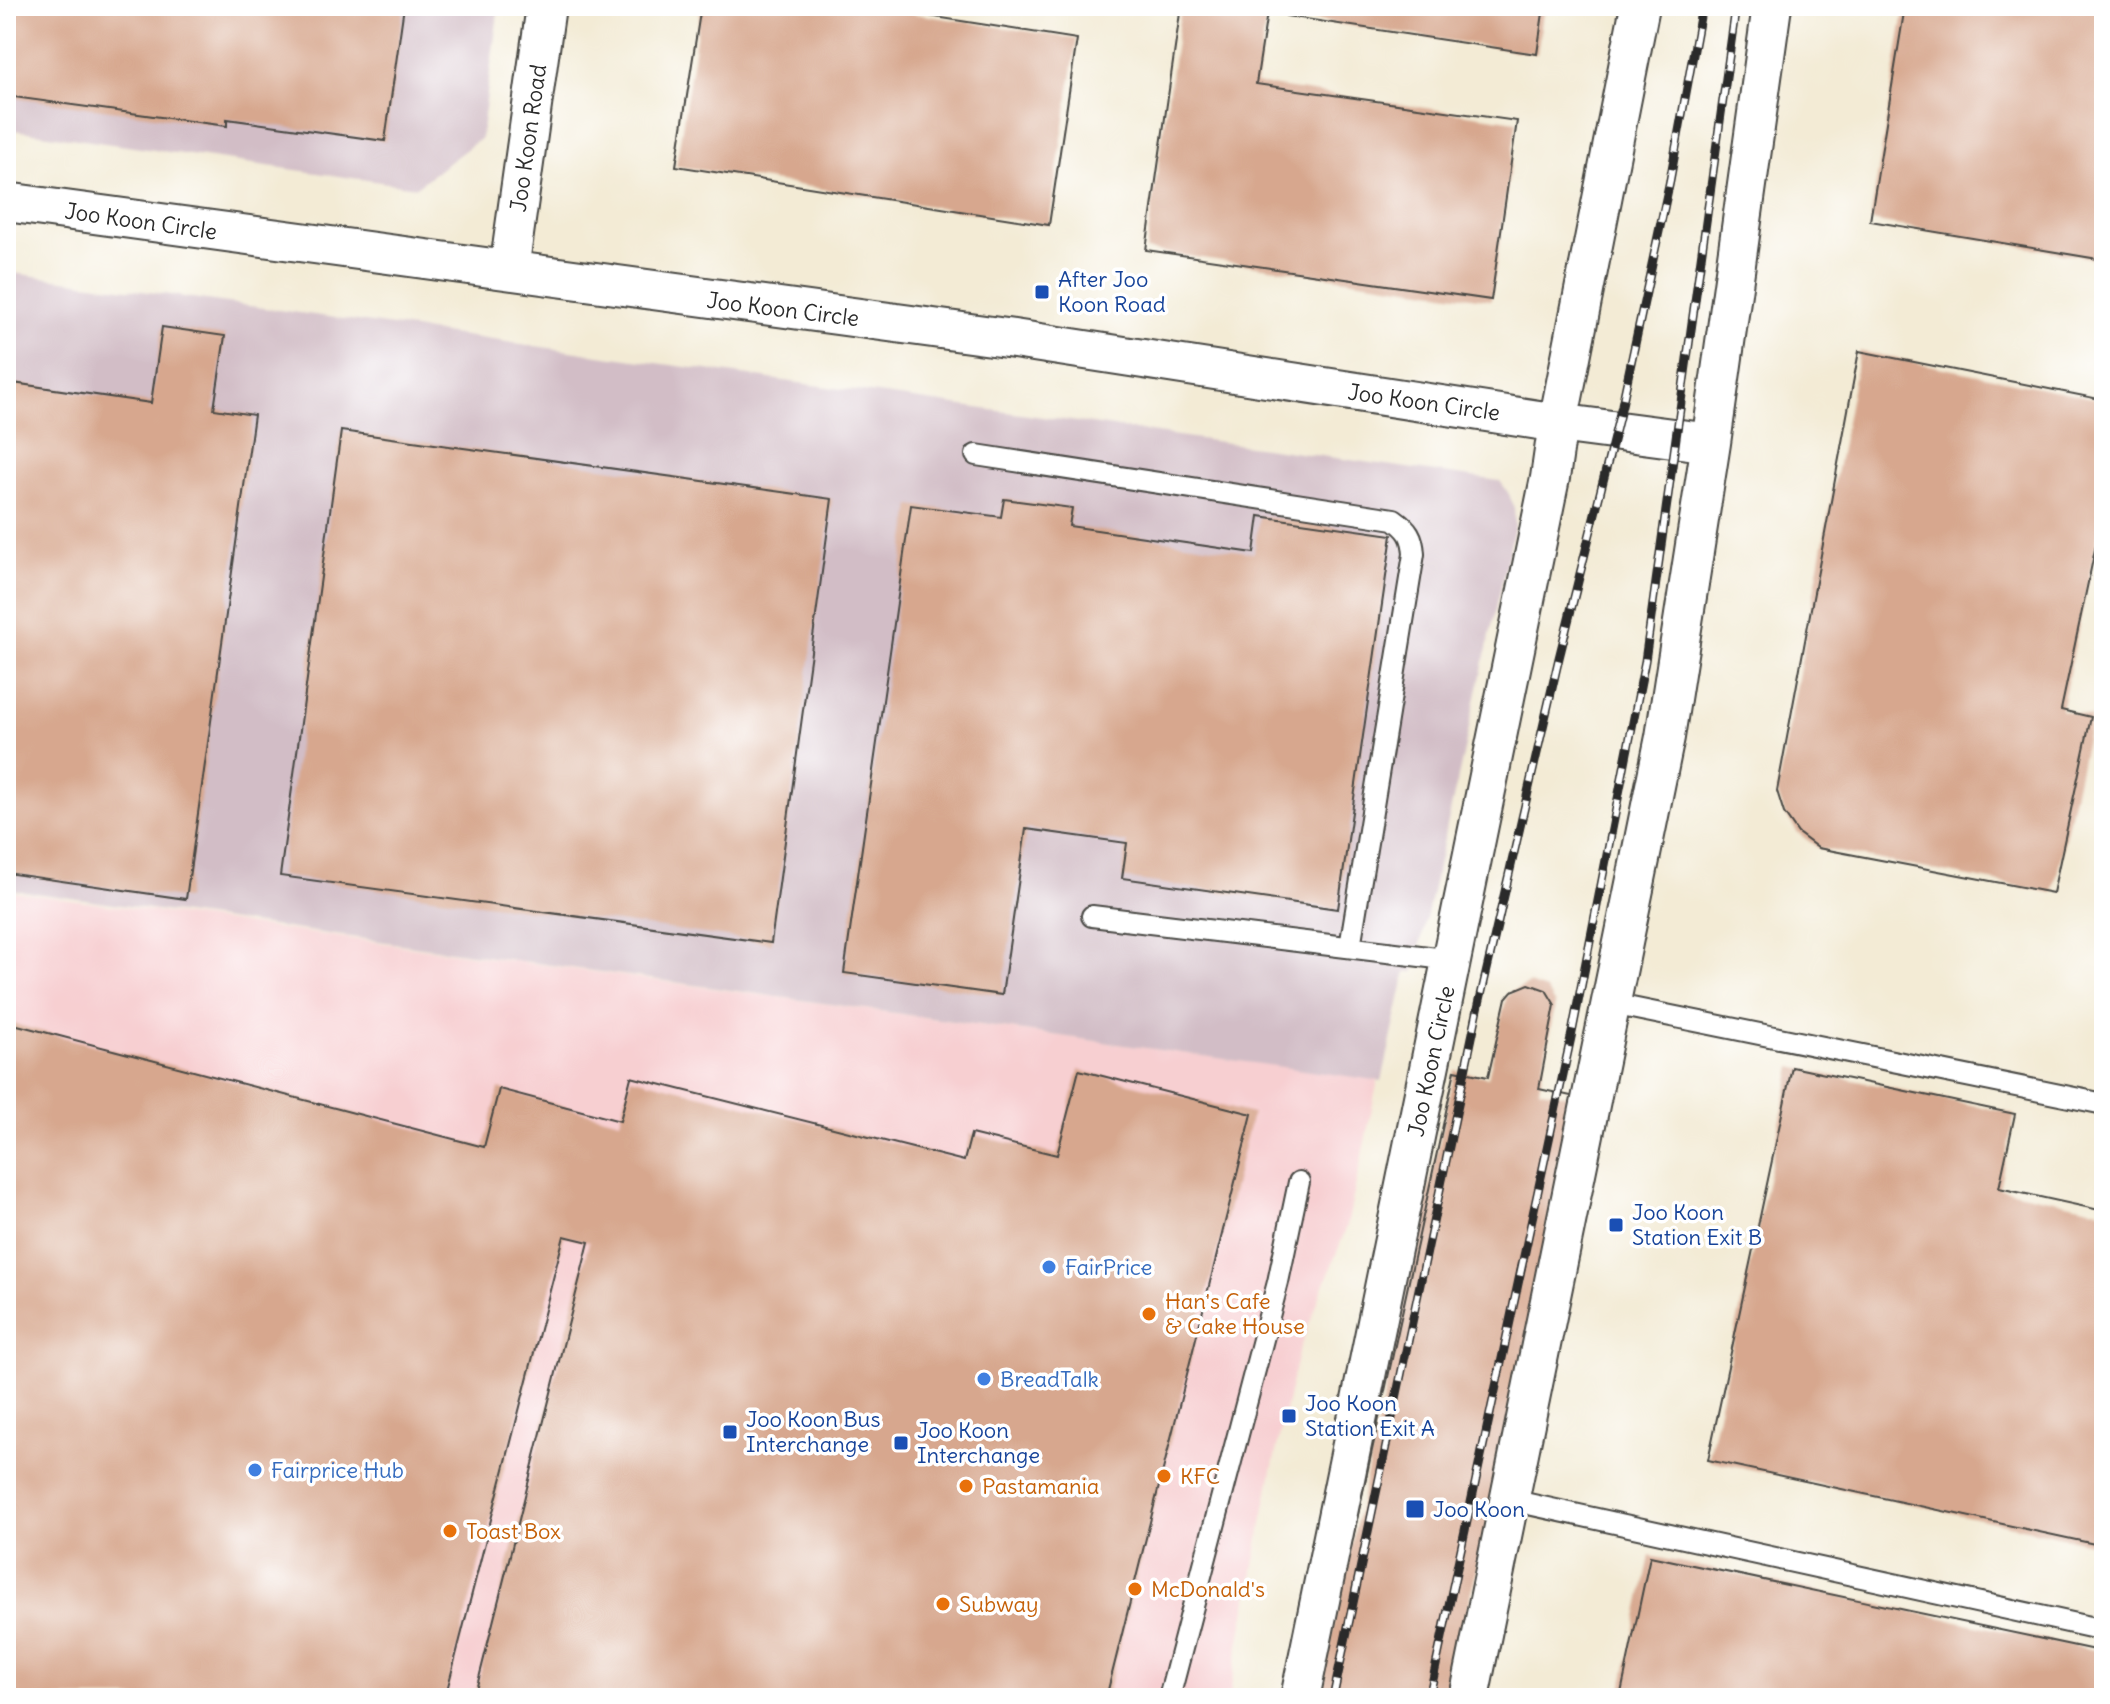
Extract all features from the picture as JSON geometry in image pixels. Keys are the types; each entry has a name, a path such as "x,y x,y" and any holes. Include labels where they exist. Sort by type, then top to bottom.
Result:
{"street":[{"name":"Joo Koon Road","path":"509,270 546,6"},
{"name":"Joo Koon Circle","path":"1300,1698 1547,494 1558,423 1640,6"},
{"path":"1469,1698 1665,737 1711,443 1772,6"},
{"name":"Joo Koon Circle","path":"6,202 1014,339 1558,423 1711,443"}],"lane":[{"path":"976,455 1394,519 1407,529 1413,540 1414,554 1350,947"},
{"path":"1092,916 1453,960"},
{"path":"1612,1004 2104,1104"},
{"path":"1169,1698 1278,1282 1299,1182"},
{"path":"1510,1500 2104,1630"}],"shaded area":[{"path":"6,6 499,6 481,138 416,187 6,129"},
{"path":"6,272 1500,481 1514,508 1515,524 1414,972 1406,972 1382,1081 6,889"},
{"name":"Fairprice Hub","path":"6,891 1378,1080 1347,1226 1298,1353 1272,1470 1229,1698 6,1698"}],"building":[{"path":"6,6 404,6 385,141 227,119 227,126 6,96"},
{"path":"701,6 865,6 1077,39 1049,225 676,166"},
{"path":"1181,6 1268,6 1256,84 1517,121 1491,300 1146,250"},
{"path":"1288,6 1544,6 1537,54 1286,16"},
{"path":"1905,6 2104,6 2104,260 1870,221"},
{"path":"162,327 225,336 214,409 254,415 186,899 6,873 6,382 151,403"},
{"path":"1859,351 2104,400 2104,507 2061,710 2091,717 2053,893 1818,848 1798,833 1784,813 1777,791"},
{"path":"341,431 832,499 771,943 280,876"},
{"path":"1004,499 1072,508 1069,526 1254,553 1259,516 1392,535 1338,909 1122,878 1127,843 1026,829 1002,995 844,973 911,505 1001,517"},
{"path":"1529,984 1546,990 1555,1005 1539,1089 1580,1098 1449,1698 1318,1698 1455,1070 1488,1077 1506,998 1512,991"},
{"name":"Fairprice Hub","path":"6,1022 484,1147 499,1089 620,1121 631,1077 964,1161 971,1134 1057,1155 1079,1070 1252,1114 1106,1698 474,1698 589,1242 564,1236 445,1698 6,1698"},
{"path":"1792,1067 2015,1114 1999,1188 2104,1211 2104,1546 1708,1460"},
{"path":"1650,1556 2104,1652 2104,1698 1620,1698"}],"railway":[{"path":"1333,1698 1479,1004 1559,658 1622,405 1670,180 1702,6"},
{"path":"1429,1698 1573,1028 1645,661 1736,6"}],"place":[{"name":"After Joo Koon Road","path":"1042,292"},
{"name":"Joo Koon Station Exit B","path":"1616,1225"},
{"name":"FairPrice","path":"1049,1267"},
{"name":"Han's Cafe & Cake House","path":"1149,1314"},
{"name":"BreadTalk","path":"984,1379"},
{"name":"Joo Koon Station Exit A","path":"1289,1416"},
{"name":"Joo Koon Bus Interchange","path":"730,1432"},
{"name":"Joo Koon Interchange","path":"901,1443"},
{"name":"Fairprice Hub","path":"255,1470"},
{"name":"KFC","path":"1164,1476"},
{"name":"Pastamania","path":"966,1486"},
{"name":"Joo Koon","path":"1415,1509"},
{"name":"Toast Box","path":"450,1531"},
{"name":"McDonald's","path":"1135,1589"},
{"name":"Subway","path":"943,1604"}]}
